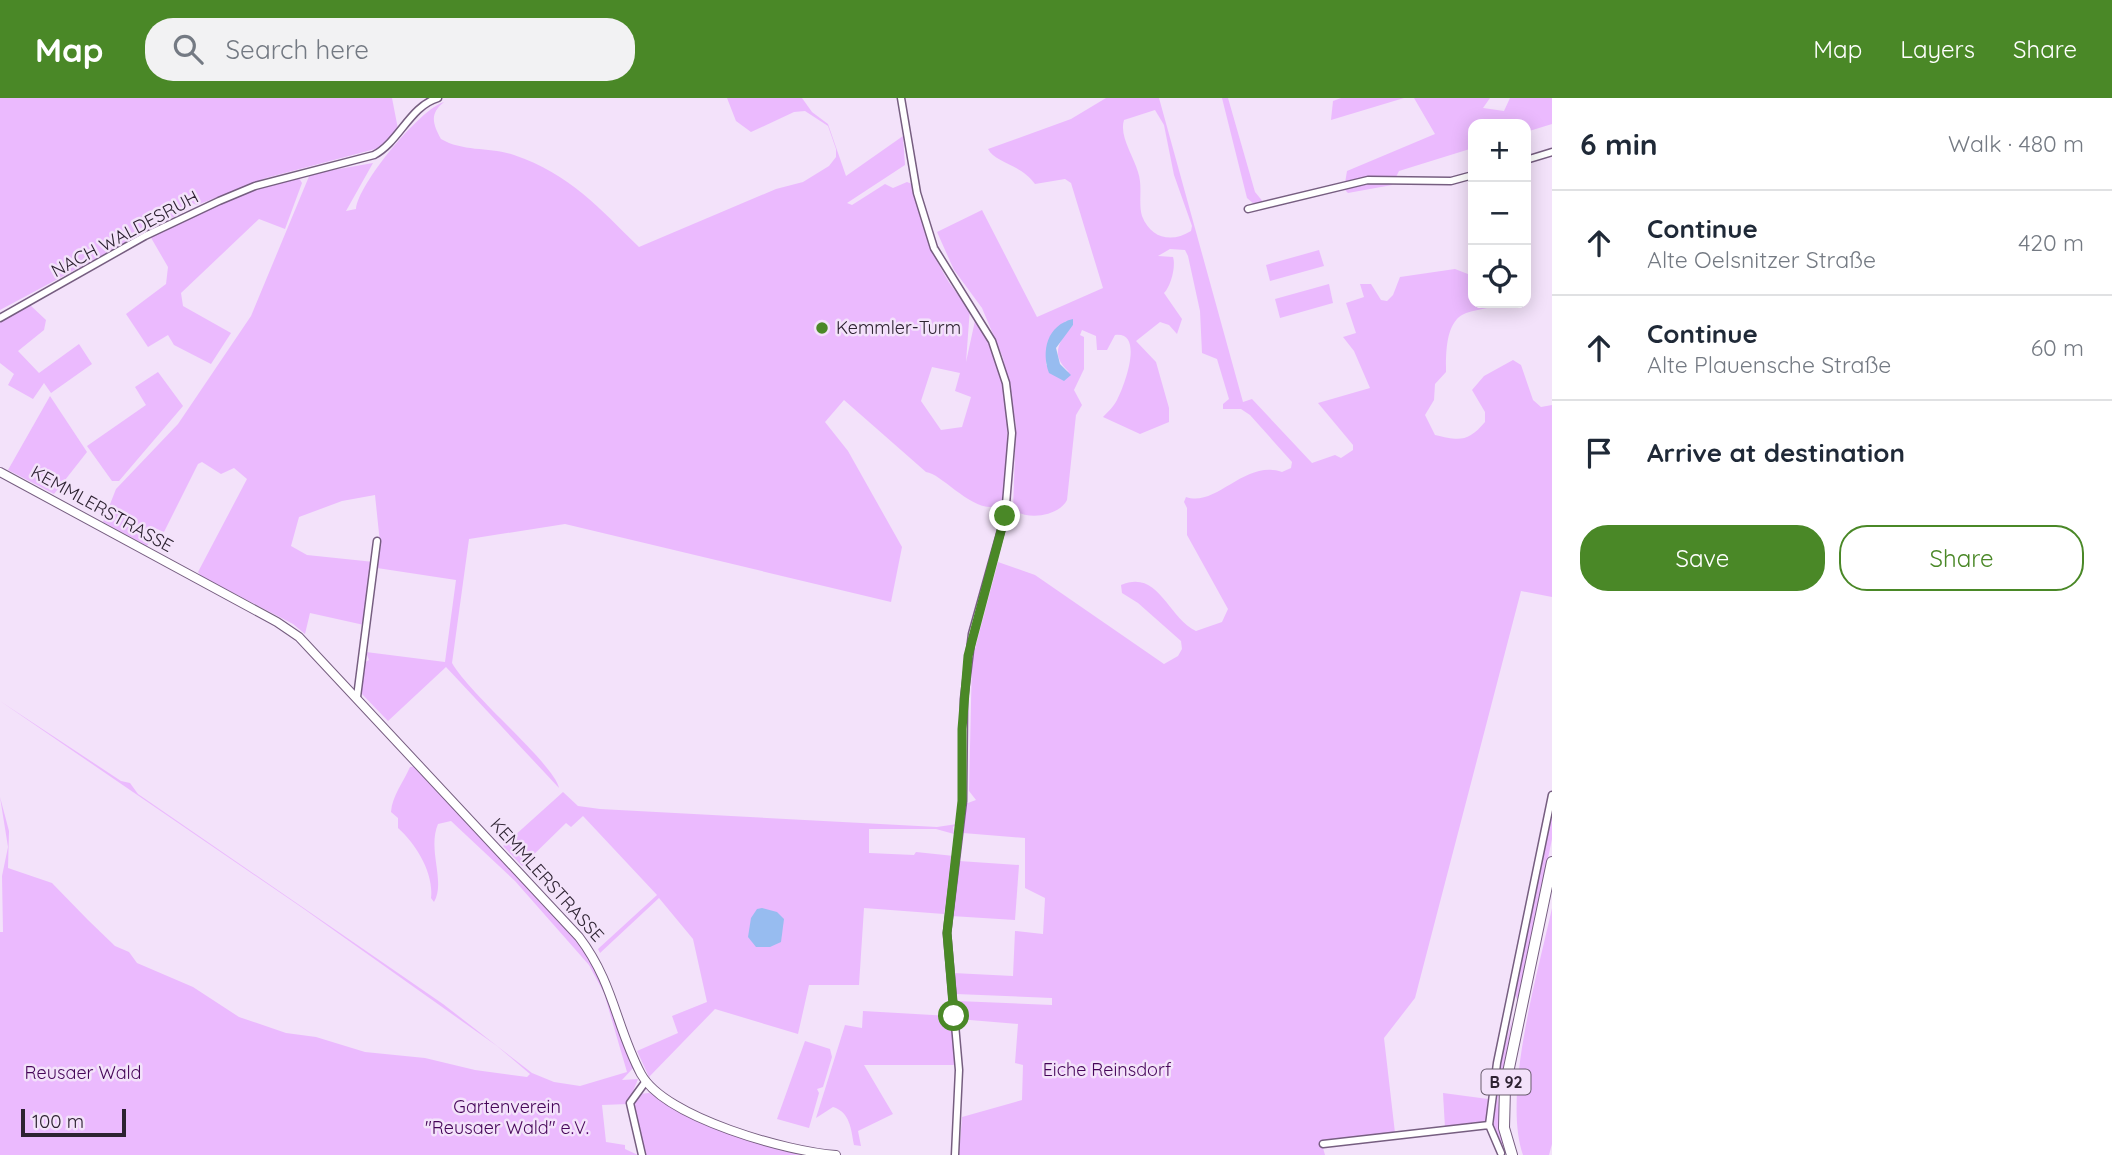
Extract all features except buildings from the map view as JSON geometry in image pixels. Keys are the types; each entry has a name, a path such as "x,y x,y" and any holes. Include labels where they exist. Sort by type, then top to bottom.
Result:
{"main road":[{"name":"B 92","path":"1507,1154 1503,1107 1552,862"}],"street":[{"path":"901,98 917,193 934,248 984,324 1006,383 1012,433 1002,532 968,656 962,811 947,933 958,1070 955,1155"},
{"name":"NACH WALDESRUH","path":"0,318 182,218 255,186 374,155 388,148 414,115 433,99"},
{"path":"1531,158 1552,152"},
{"path":"1248,209 1368,180 1451,181 1468,176"},
{"name":"KEMMLERSTRASSE","path":"0,472 277,622 299,637 591,952 610,989 646,1081"},
{"path":"357,697 377,541"},
{"path":"1507,1154 1489,1125 1493,1085 1552,795"},
{"path":"1509,1010 1521,1010"},
{"path":"642,1155 630,1103 646,1081 670,1100 739,1133 789,1150 836,1155"},
{"path":"1323,1144 1489,1125"}],"green space":[{"path":"0,98 392,98 398,129 379,148 266,178 197,205 187,201 179,214 0,310"},
{"path":"727,98 802,98 812,112 828,124 846,176 903,136 905,165 847,203 852,205 885,184 893,188 907,182 912,184 926,234 939,266 970,308 966,362 976,316 997,364 1006,407 1007,451 1004,503 994,507 973,502 926,472 844,400 825,422 848,451 902,547 891,602 565,524 469,539 452,663 476,693 543,763 559,788 446,667 388,721 361,693 365,662 369,660 366,652 445,662 456,580 377,568 380,543 375,495 342,501 299,517 291,546 307,555 374,562 364,625 310,613 305,634 293,624 198,572 247,479 234,468 221,474 202,462 198,464 164,532 150,526 144,535 151,539 147,546 103,522 116,489 178,424 251,316 310,174 373,163 346,211 356,209 359,198 378,166 420,118 444,102 434,115 441,139 458,146 514,155 552,172 582,194 639,247 776,189 803,182 829,166 836,157 828,126 805,111 794,112 751,132 736,121","holes":["932,367 960,373 955,391 971,397 962,427 941,430 921,401"]},
{"name":"Eiche Reinsdorf","path":"1106,98 1159,98 1243,402 1252,399 1312,463 1335,455 1341,458 1353,450 1353,445 1318,403 1370,388 1354,351 1343,337 1356,333 1346,303 1364,297 1360,284 1371,284 1381,300 1387,301 1393,295 1400,277 1455,269 1468,274 1468,308 1489,308 1462,315 1449,333 1446,372 1435,384 1434,400 1425,415 1435,435 1463,438 1479,429 1485,422 1485,412 1472,390 1484,376 1513,360 1521,365 1533,400 1541,407 1552,405 1552,597 1521,591 1415,998 1384,1038 1395,1133 1321,1141 1325,1155 959,1155 962,1117 1022,1100 1023,1065 1015,1063 1018,1024 958,1019 957,1001 1052,1005 1052,998 956,994 953,973 1013,976 1015,931 1043,934 1045,898 1025,888 1025,838 963,833 965,804 976,800 969,791 972,660 998,562 1035,575 1164,664 1178,656 1182,649 1181,641 1138,603 1122,593 1121,585 1145,583 1196,631 1222,622 1228,609 1187,535 1187,508 1184,502 1186,497 1197,499 1208,496 1256,472 1282,472 1291,468 1292,462 1250,415 1241,409 1223,409 1223,404 1229,399 1217,359 1202,353 1200,311 1188,256 1185,250 1170,249 1158,256 1173,257 1172,276 1164,293 1182,319 1177,334 1169,325 1160,322 1136,341 1156,362 1169,408 1169,422 1140,434 1103,417 1116,402 1124,384 1131,350 1124,336 1115,335 1107,350 1097,350 1096,336 1082,330 1080,335 1084,337 1084,369 1074,390 1082,405 1076,415 1067,500 1057,510 1042,515 1026,515 1013,509 1016,425 1003,358 982,308 954,270 937,232 982,210 1037,317 1103,288 1071,183 1065,179 1035,184 1023,172 996,158 988,149 1071,119","holes":["1155,110 1164,125 1174,175 1192,226 1191,231 1184,235 1170,238 1156,234 1142,216 1139,177 1123,132 1124,120","1066,321 1073,325 1058,348 1060,360 1069,372 1046,365 1052,334"]},
{"path":"1222,98 1228,98 1255,192 1264,203 1254,204 1247,198"},
{"path":"1341,98 1404,98 1331,120 1333,101"},
{"path":"1414,98 1490,98 1483,108 1504,111 1510,98 1552,98 1552,124 1531,130 1531,119 1468,119 1468,150 1399,171 1392,185 1348,193 1344,189 1347,171 1435,134"},
{"path":"299,178 302,183 285,229 259,219 181,293 183,306 231,333 211,364 174,345 168,335 148,347 126,314 166,284 168,267 150,236 250,191"},
{"path":"1319,250 1324,266 1270,281 1266,265"},
{"path":"1329,284 1333,303 1280,318 1275,299"},
{"path":"30,305 46,320 44,330 18,351 39,373 79,344 92,364 51,393 44,383 33,399 8,385 14,374 0,363 0,322"},
{"path":"158,372 183,406 119,481 112,481 87,446 146,405 135,387"},
{"path":"50,396 87,452 54,494 8,470"},
{"name":"Reusaer Wald","path":"0,701 121,781 130,783 138,794 443,1004 532,1073 554,1082 580,1086 627,1072 604,993 589,965 515,881 451,821 438,824 435,834 438,885 434,902 431,898 427,869 411,842 398,828 398,818 391,812 396,794 410,767 417,766 577,940 600,973 635,1066 622,1080 638,1079 628,1104 602,1105 606,1142 625,1145 625,1149 638,1155 0,1155 0,932 3,932 2,876 8,847 0,797 9,831 8,868 52,883 115,946 129,952 137,963 193,987 239,1017 286,1033 316,1037 365,1052 425,1058 475,1070 527,1077 530,1074 497,1046 304,909"},
{"path":"563,792 578,806 600,809 937,827 957,824 953,827 954,834 936,829 869,829 869,853 914,855 916,852 954,856 944,914 864,908 859,985 809,985 798,1034 715,1009 649,1077 637,1051 678,1033 672,1016 707,1002 693,939 659,898 600,953 598,949 657,895 583,816 571,827 566,823 522,866 503,846"},
{"path":"1552,801 1552,839 1518,1002 1513,989"},
{"path":"959,861 1019,865 1015,920 951,916"},
{"path":"1552,908 1552,1144 1549,1155 1523,1155 1518,1130 1519,1068 1531,999"},
{"path":"863,1011 950,1016 955,1065 864,1065 893,1114 858,1131 861,1146 854,1145 849,1122 839,1109 833,1107 816,1118 845,1025 862,1028"},
{"path":"1513,1016 1498,1099 1503,1149 1491,1123 1493,1089"},
{"path":"805,1041 830,1049 832,1057 823,1087 817,1089 819,1093 809,1128 777,1119"},
{"path":"649,1093 767,1145 809,1155 645,1155 634,1102 639,1094"},
{"path":"1443,1093 1488,1099 1486,1120 1481,1124 1445,1128"}],"water":[{"path":"1073,319 1073,325 1056,348 1060,364 1071,375 1064,381 1049,373 1046,348 1057,327"},
{"path":"757,909 777,912 784,919 781,942 770,947 756,947 748,937 751,918"}],"place":[{"name":"Kemmler-Turm","path":"822,328"}],"route":[{"path":"954,1016 947,933 960,830 962,729 968,656 977,613 996,555 1005,516"}],"park label":[{"name":"Gartenverein \"Reusaer Wald\" e.V.","path":"507,1117"}]}
